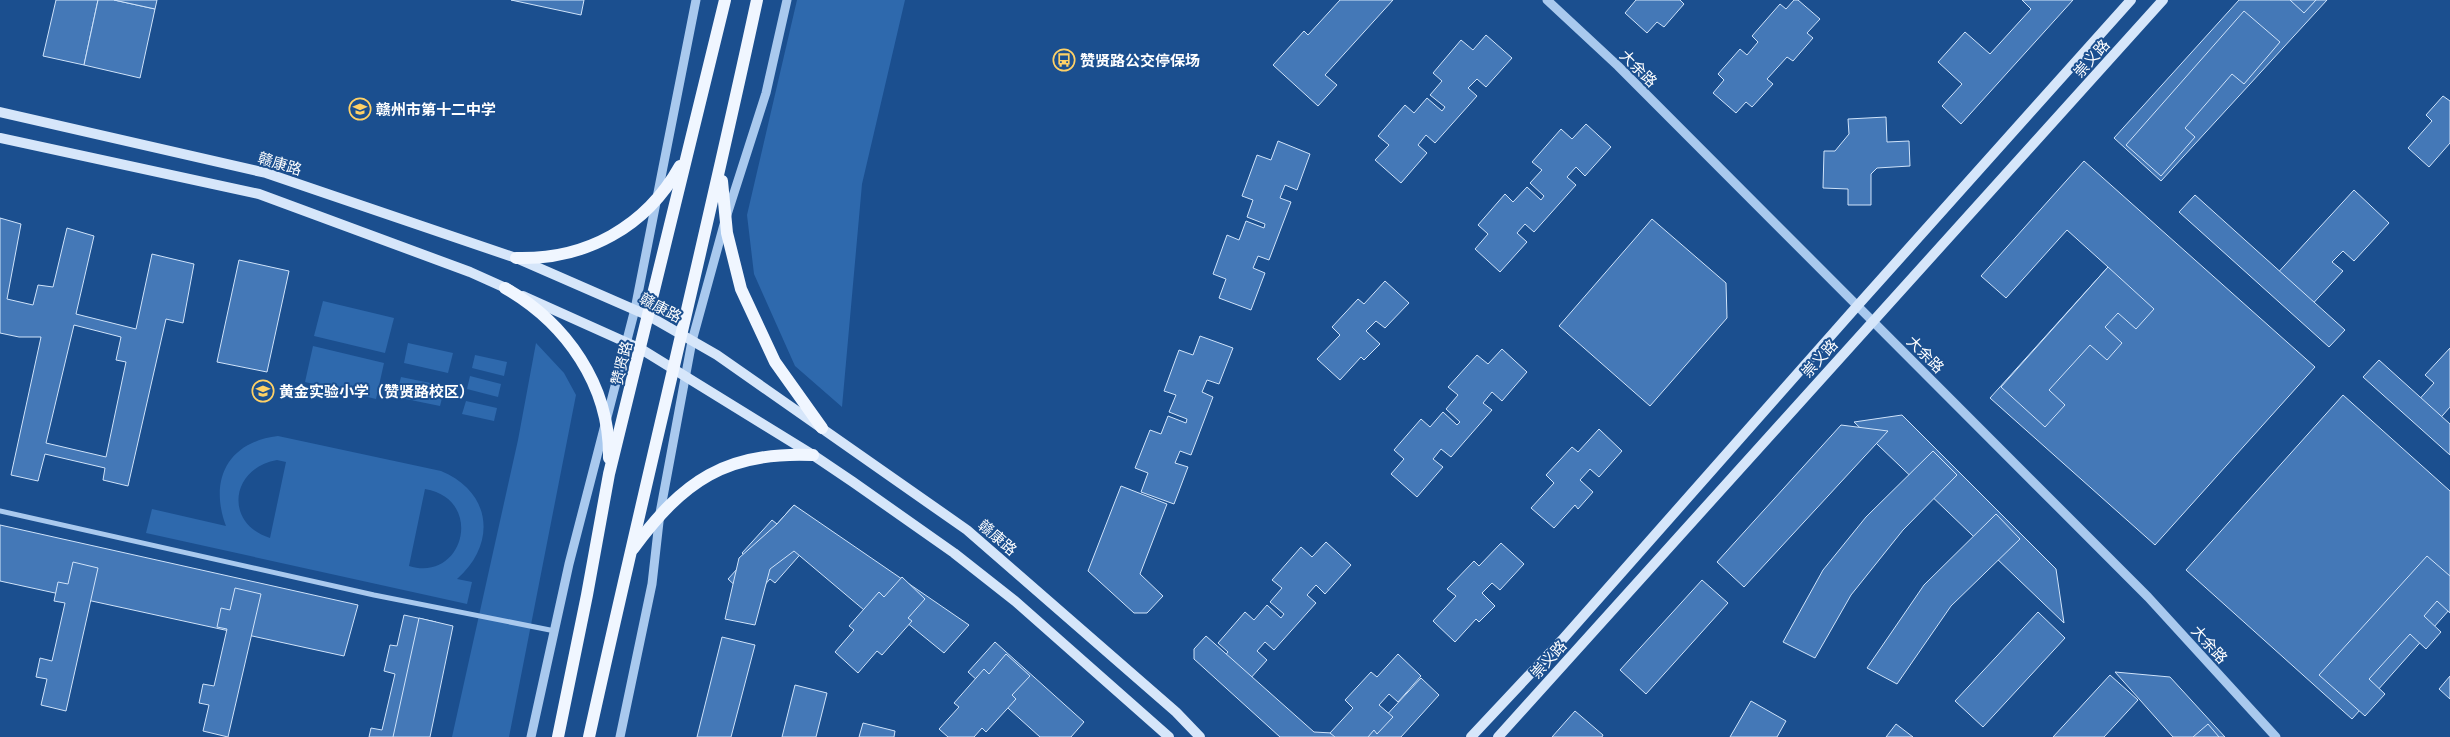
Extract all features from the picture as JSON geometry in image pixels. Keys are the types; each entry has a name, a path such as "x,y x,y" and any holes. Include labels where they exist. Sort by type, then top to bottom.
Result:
{"main road":[{"name":"赞贤路","path":"558,737 588,595 609,474 641,350 690,142 710,69 725,0"},
{"path":"589,737 627,565 674,368 687,338 757,0"},
{"name":"崇义路","path":"1471,737 1562,640 2131,0"},
{"name":"崇义路","path":"1498,737 2163,0"},
{"name":"赣康路","path":"0,112 266,173 516,258 649,316 717,355 967,530 1168,706 1200,737"},
{"path":"730,130 722,175 725,221 733,262 752,316 775,362 822,428"},
{"path":"0,138 259,194 470,272 641,350 674,368 813,455 954,553 1015,601 1169,737"},
{"path":"516,258 557,256 596,244 632,224 656,201 672,179 690,142"},
{"path":"505,288 538,310 566,338 590,376 606,427 609,474"},
{"path":"627,565 634,546 660,513 689,487 728,466 770,455 813,455"}],"street":[{"path":"531,737 569,564 635,309 696,0"},
{"path":"620,737 652,584 660,513 685,375 687,338 766,93 787,0"},
{"name":"大余路","path":"1547,0 1618,66 1874,320 2148,597 2276,737"},
{"path":"0,511 374,595 555,631"}],"shaded area":[{"path":"797,0 905,0 862,184 842,407 795,366 754,274 747,215"},
{"path":"323,301 394,318 385,353 314,336"},
{"path":"408,343 453,353 448,373 404,363"},
{"path":"536,343 564,373 576,395 509,737 452,737 518,440"},
{"path":"313,346 384,363 376,399 305,382"},
{"path":"475,355 507,362 504,376 472,368"},
{"path":"470,376 501,384 498,397 467,389"},
{"path":"401,377 445,386 440,406 396,397"},
{"path":"466,401 497,408 494,421 462,414"},
{"path":"278,436 441,471 458,480 471,492 479,505 483,520 483,535 479,550 470,565 457,579 472,582 467,604 146,533 152,509 226,526 221,509 220,494 226,466 246,446 260,440","holes":["277,460 286,462 270,538 255,531 245,521 240,509 239,497 242,485 250,474 261,465","425,489 444,496 456,508 461,522 460,538 454,552 443,563 428,568 409,566"]}],"building":[{"path":"56,0 98,0 84,65 43,56"},
{"path":"98,0 114,0 155,9 140,78 84,65"},
{"path":"114,0 157,0 155,9"},
{"path":"511,0 584,0 581,15"},
{"path":"1340,0 1393,0 1325,75 1337,85 1318,106 1273,65 1304,31 1308,35"},
{"path":"1636,0 1680,0 1684,4 1664,27 1657,22 1647,33 1625,13"},
{"path":"1794,0 1798,0 1820,19 1807,33 1813,38 1793,61 1787,57 1767,79 1773,84 1752,107 1746,102 1736,113 1713,93 1724,80 1718,74 1740,49 1747,55 1758,42 1752,36 1780,4 1786,9"},
{"path":"2022,0 2073,0 1961,124 1942,106 1962,84 1938,62 1965,32 1990,54 2031,9"},
{"path":"2239,0 2327,0 2161,181 2114,138"},
{"path":"2290,0 2316,0 2304,13"},
{"path":"2244,11 2280,42 2244,84 2232,74 2185,128 2195,137 2161,176 2126,145"},
{"path":"1486,35 1512,58 1486,87 1477,79 1468,88 1477,96 1435,143 1426,135 1418,145 1427,153 1401,183 1375,160 1389,145 1378,136 1405,105 1414,113 1427,98 1442,111 1445,107 1430,95 1442,81 1433,73 1461,40 1473,50"},
{"path":"2443,96 2450,101 2450,143 2429,167 2408,148 2432,121 2426,115"},
{"path":"1886,117 1887,142 1909,141 1910,166 1877,168 1871,174 1871,205 1848,205 1848,189 1823,188 1824,151 1835,151 1849,134 1848,119"},
{"path":"1586,124 1611,147 1585,176 1576,167 1567,177 1576,185 1534,232 1525,224 1517,233 1527,242 1500,272 1475,249 1488,234 1478,225 1505,194 1513,202 1527,187 1541,200 1544,196 1530,183 1542,170 1532,162 1561,129 1572,139"},
{"path":"1278,141 1310,154 1297,190 1285,185 1280,198 1291,202 1269,260 1258,256 1253,268 1265,273 1251,310 1219,298 1226,279 1213,274 1227,235 1239,240 1246,221 1264,228 1265,224 1247,217 1253,200 1242,196 1257,155 1271,160"},
{"path":"2084,161 2315,367 2155,545 1990,398 2108,267 2067,230 2006,298 1981,276"},
{"path":"2354,190 2389,223 2354,261 2343,251 2332,262 2343,271 2307,310 2273,278"},
{"path":"2195,195 2345,330 2329,347 2179,212"},
{"path":"0,218 21,224 7,299 33,305 38,285 53,287 67,228 94,236 76,314 136,329 152,254 194,264 183,323 166,319 128,486 103,480 105,468 45,454 38,481 11,475 41,337 19,337 0,333","holes":["74,325 121,337 116,360 126,362 106,457 46,443"]},
{"path":"1652,219 1726,283 1727,318 1650,406 1559,326"},
{"path":"239,260 289,271 267,372 217,362"},
{"path":"2108,267 2154,309 2136,329 2118,313 2105,327 2122,343 2107,360 2090,345 2049,390 2065,405 2045,427 2001,387"},
{"path":"1385,281 1409,303 1385,328 1376,321 1366,331 1380,344 1364,360 1361,357 1340,380 1317,359 1340,335 1332,327 1358,299 1364,304"},
{"path":"1200,336 1233,348 1219,384 1207,380 1202,392 1213,397 1191,455 1180,451 1175,463 1188,467 1174,504 1141,492 1148,473 1135,468 1150,430 1161,434 1168,416 1186,423 1187,419 1169,412 1176,395 1164,391 1179,350 1193,355"},
{"path":"2450,348 2450,407 2436,423 2415,404 2434,383 2425,375"},
{"path":"1502,349 1527,372 1502,401 1492,392 1483,403 1492,410 1451,457 1441,449 1433,459 1443,467 1417,497 1391,474 1404,459 1394,450 1421,419 1430,427 1443,412 1457,425 1460,422 1446,409 1458,395 1448,387 1477,355 1488,364"},
{"path":"2379,360 2450,424 2450,455 2363,377"},
{"path":"2343,395 2450,491 2450,609 2352,719 2186,570"},
{"path":"1902,415 2056,569 2064,623 1854,422"},
{"path":"1841,425 1888,431 1744,587 1717,562"},
{"path":"1599,429 1622,451 1599,477 1590,469 1580,480 1593,492 1578,509 1575,505 1554,528 1531,508 1554,483 1546,475 1572,447 1578,452"},
{"path":"1933,451 1957,475 1903,530 1851,595 1815,658 1783,642 1823,570 1866,517"},
{"path":"1121,486 1167,504 1140,574 1163,596 1147,613 1134,613 1088,571"},
{"path":"794,505 818,526 801,546 805,549 775,583 770,579 751,600 728,579 747,558 742,553 772,520 777,524"},
{"path":"794,505 969,625 944,653 895,613 883,626 794,551 770,569 755,625 725,619 739,558 777,524"},
{"path":"1996,514 2020,539 1951,606 1897,684 1867,668 1924,585"},
{"path":"0,525 358,605 344,656 0,581"},
{"path":"1326,542 1351,565 1325,594 1316,585 1307,595 1316,603 1274,650 1265,642 1257,651 1267,660 1240,690 1215,667 1228,652 1218,643 1245,612 1254,620 1267,605 1281,618 1284,614 1270,602 1282,588 1272,580 1301,547 1312,557"},
{"path":"1501,543 1524,564 1500,590 1492,583 1482,593 1495,606 1479,622 1476,619 1455,642 1433,621 1456,596 1447,589 1474,561 1479,566"},
{"path":"2427,556 2450,576 2450,613 2437,601 2424,616 2441,632 2426,649 2410,634 2369,679 2385,694 2365,716 2319,675"},
{"path":"73,562 98,568 66,711 41,705 47,679 36,677 40,658 52,661 65,603 54,601 58,582 68,584"},
{"path":"902,577 925,599 908,618 912,621 882,655 877,651 858,673 835,652 854,630 849,626 879,592 884,597"},
{"path":"1702,580 1728,603 1646,694 1620,670"},
{"path":"235,588 261,594 228,737 203,731 209,705 199,703 203,684 214,686 227,629 217,627 221,608 230,610"},
{"path":"2038,612 2065,638 1983,727 1955,701"},
{"path":"404,615 436,622 429,653 434,654 429,676 423,675 417,704 406,702 403,712 415,715 409,737 369,737 371,728 382,730 395,674 384,671 390,645 397,646"},
{"path":"419,618 453,626 430,737 393,737"},
{"path":"1206,636 1314,732 1368,735 1421,678 1439,695 1401,737 1280,737 1194,659 1194,649"},
{"path":"722,637 755,645 731,737 697,737"},
{"path":"995,642 1084,722 1071,737 1040,737 968,672"},
{"path":"1006,654 1030,676 1012,695 1016,699 986,732 982,728 974,737 948,737 939,729 959,707 954,703 984,669 989,674"},
{"path":"1398,654 1421,676 1398,702 1389,694 1379,705 1393,717 1377,734 1374,730 1368,737 1335,737 1330,733 1353,708 1345,700 1371,672 1377,677"},
{"path":"2115,672 2170,677 2225,737 2173,737"},
{"path":"2110,675 2138,700 2104,737 2053,737"},
{"path":"2450,676 2450,699 2439,689"},
{"path":"795,685 827,693 816,737 782,737"},
{"path":"1751,701 1786,721 1777,737 1730,737"},
{"path":"1575,711 1603,735 1602,737 1552,737"},
{"path":"863,723 895,731 894,737 859,737"},
{"path":"1896,724 1913,737 1886,737"},
{"path":"2208,724 2219,737 2193,737"}],"place":[{"name":"赞贤路公交停保场","path":"1064,60"},
{"name":"赣州市第十二中学","path":"360,109"},
{"name":"黄金实验小学（赞贤路校区）","path":"263,391"}]}
